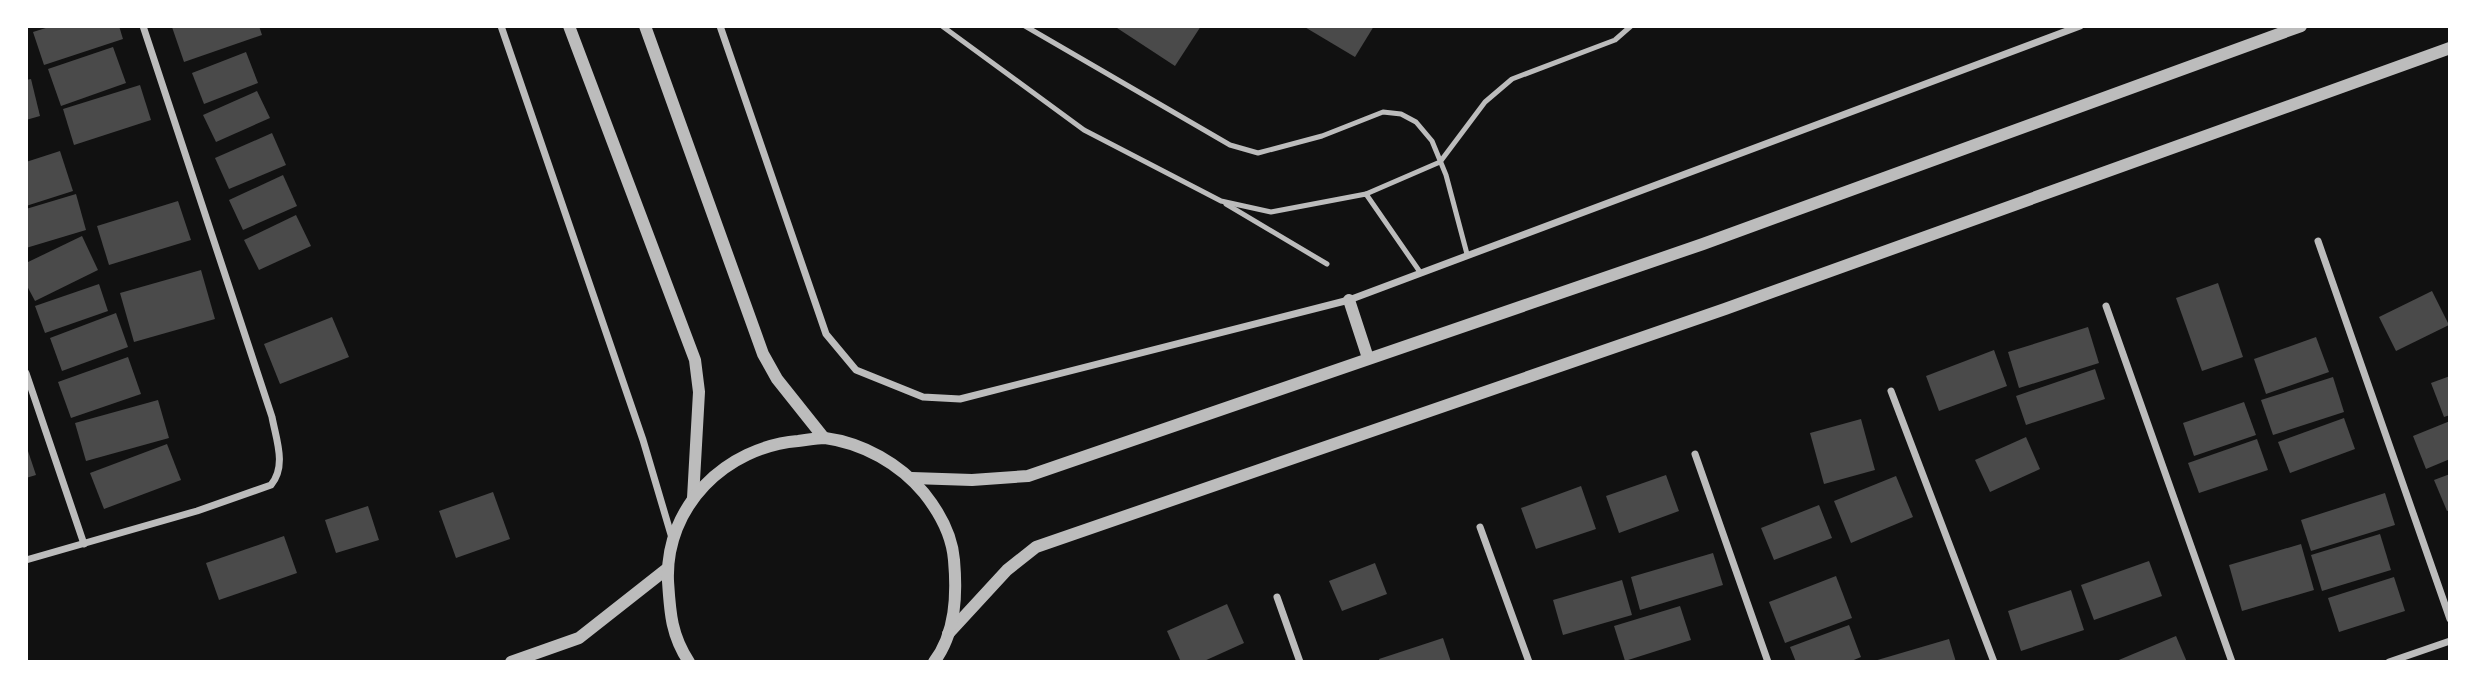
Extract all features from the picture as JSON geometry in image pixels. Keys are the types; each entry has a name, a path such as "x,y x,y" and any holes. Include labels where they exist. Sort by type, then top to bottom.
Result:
{"street":[{"path":"26,561 197,511 271,485 281,468 272,417 143,26"},
{"path":"501,26 643,440 672,539"},
{"path":"569,26 695,360 699,392 693,498"},
{"path":"645,26 763,354 777,379 824,438"},
{"path":"720,26 826,334 856,370 923,397 960,400 1349,300 2080,26"},
{"path":"912,478 972,480 1028,476 1703,244 2301,26"},
{"path":"948,634 1007,570 1036,547 1725,309 2450,48"},
{"path":"2318,241 2450,619"},
{"path":"1349,300 1368,358"},
{"path":"2106,306 2232,662"},
{"path":"26,373 84,544"},
{"path":"1891,391 1994,662"},
{"path":"690,662 682,651 670,619 668,568 672,539 693,498 729,463 774,443 824,438 871,451 912,478 937,509 953,546 957,592 948,634 935,660"},
{"path":"1695,454 1768,662"},
{"path":"1480,527 1529,662"},
{"path":"511,662 579,638 668,568"},
{"path":"1277,597 1300,662"},
{"path":"2389,662 2450,641"}],"lane":[{"path":"942,26 1084,130 1220,201 1327,264"},
{"path":"1025,26 1230,145 1258,153 1322,136 1383,112 1401,114 1416,122 1432,141 1446,175 1466,254"},
{"path":"1220,201 1271,212 1366,194 1440,162 1485,102 1512,79 1615,40 1631,26"},
{"path":"1366,194 1420,272"}],"building":[{"path":"52,26 119,26 123,39 44,65 33,32"},
{"path":"259,26 262,35 184,62 172,27"},
{"path":"1114,26 1201,26 1175,66"},
{"path":"1303,26 1374,26 1355,57"},
{"path":"113,47 126,83 61,106 48,69"},
{"path":"246,52 258,83 204,104 192,73"},
{"path":"31,79 40,116 26,120 26,80"},
{"path":"140,85 151,120 74,145 63,109"},
{"path":"257,91 270,118 216,142 203,115"},
{"path":"272,133 286,165 229,189 215,158"},
{"path":"60,151 73,191 26,206 26,162"},
{"path":"283,175 297,206 243,230 229,200"},
{"path":"76,194 86,230 26,248 26,209"},
{"path":"178,201 191,240 109,265 97,226"},
{"path":"296,215 311,246 259,270 244,240"},
{"path":"82,236 98,270 35,301 26,284 26,263"},
{"path":"201,270 215,319 134,342 120,293"},
{"path":"2218,283 2243,357 2202,371 2176,298"},
{"path":"99,284 108,311 45,333 35,306"},
{"path":"2432,291 2449,325 2396,351 2379,317"},
{"path":"116,313 128,347 62,371 50,338"},
{"path":"332,317 349,357 280,384 264,344"},
{"path":"2088,327 2099,363 2019,388 2008,352"},
{"path":"2316,337 2329,372 2266,394 2254,359"},
{"path":"1994,350 2007,386 1939,411 1926,376"},
{"path":"128,357 141,394 71,418 58,382"},
{"path":"2095,369 2105,399 2026,425 2016,396"},
{"path":"2450,376 2450,415 2444,417 2431,383"},
{"path":"2333,377 2344,412 2273,435 2261,400"},
{"path":"158,400 169,438 86,461 75,423"},
{"path":"2244,402 2256,435 2194,456 2183,423"},
{"path":"2344,418 2355,449 2290,473 2278,442"},
{"path":"1861,419 1875,470 1824,484 1810,433"},
{"path":"2450,421 2450,459 2426,469 2413,436"},
{"path":"2026,437 2040,469 1990,492 1975,460"},
{"path":"2257,439 2268,470 2199,493 2188,463"},
{"path":"167,444 181,480 104,509 90,473"},
{"path":"26,449 36,475 26,478"},
{"path":"2450,474 2450,510 2447,511 2434,480"},
{"path":"1666,475 1679,511 1619,533 1606,496"},
{"path":"1896,476 1913,517 1851,543 1834,501"},
{"path":"1581,486 1596,529 1536,549 1521,508"},
{"path":"493,492 510,539 456,558 439,511"},
{"path":"2385,493 2395,525 2311,551 2301,520"},
{"path":"1819,505 1832,538 1774,560 1761,528"},
{"path":"368,506 379,540 336,553 325,520"},
{"path":"2380,534 2391,570 2322,591 2311,555"},
{"path":"284,536 297,573 219,600 206,563"},
{"path":"2301,544 2314,590 2242,611 2229,565"},
{"path":"1713,553 1723,585 1640,610 1631,577"},
{"path":"2149,561 2162,596 2094,620 2081,585"},
{"path":"1375,563 1387,594 1342,611 1329,581"},
{"path":"1836,576 1852,618 1785,643 1769,602"},
{"path":"2394,577 2405,611 2339,632 2328,598"},
{"path":"1622,580 1632,615 1563,635 1553,600"},
{"path":"2071,590 2084,630 2021,651 2008,611"},
{"path":"1227,604 1244,643 1202,662 1181,662 1167,631"},
{"path":"1680,606 1691,640 1625,661 1614,626"},
{"path":"1849,625 1861,657 1849,662 1796,662 1790,647"},
{"path":"2176,636 2187,662 2114,662"},
{"path":"1443,638 1451,662 1380,662 1379,659"},
{"path":"1949,639 1956,662 1874,662 1874,661"}]}
